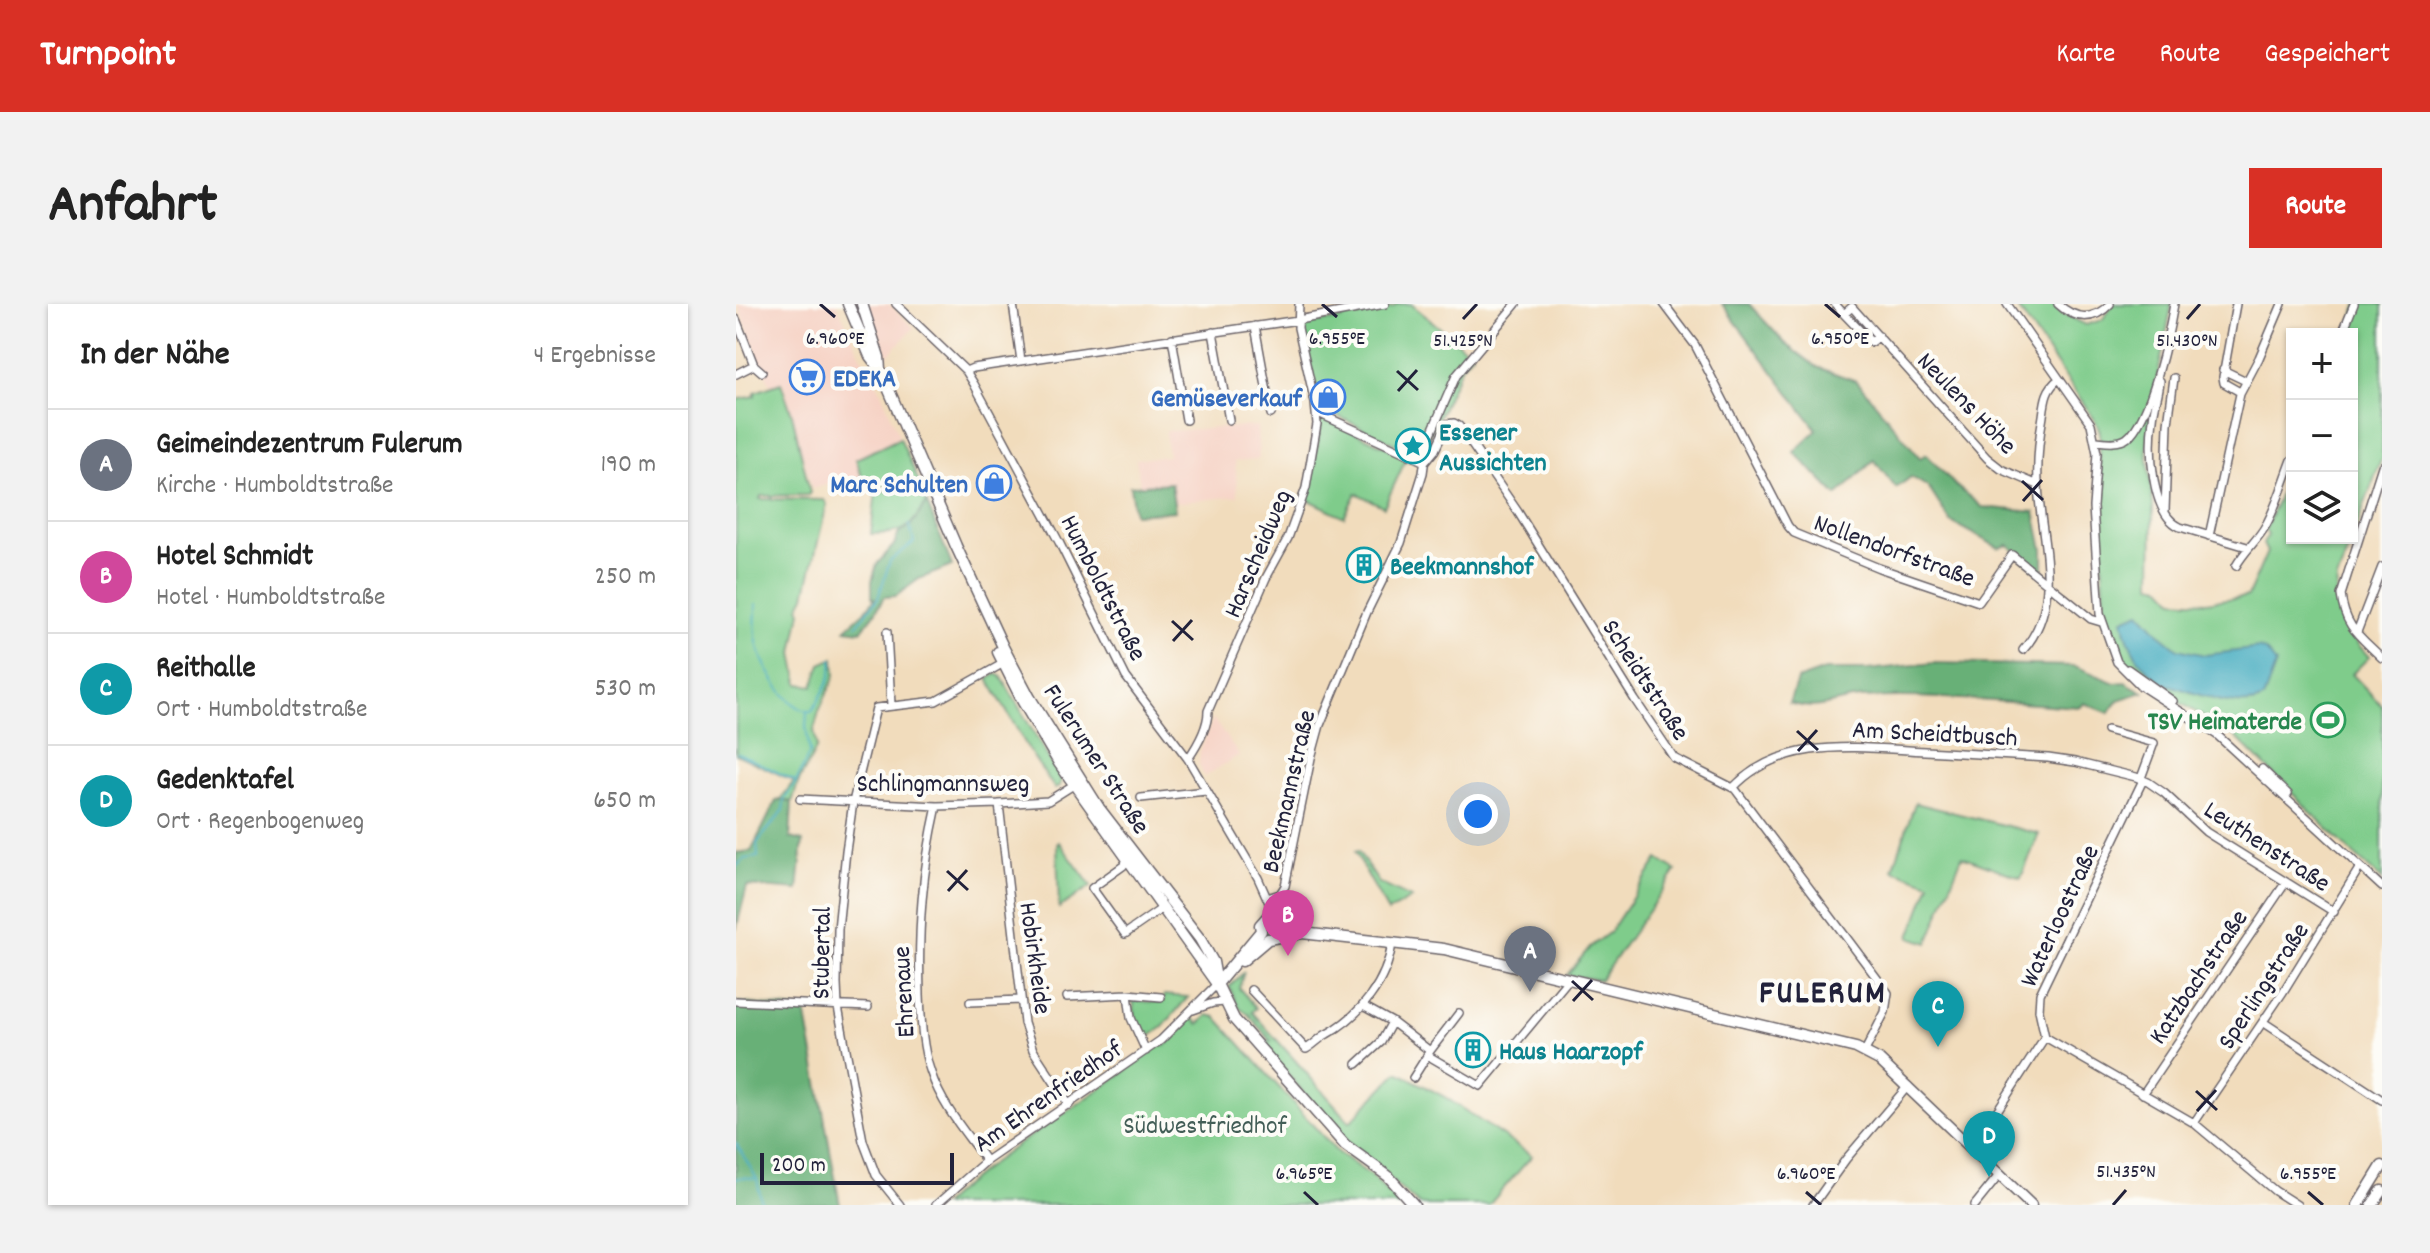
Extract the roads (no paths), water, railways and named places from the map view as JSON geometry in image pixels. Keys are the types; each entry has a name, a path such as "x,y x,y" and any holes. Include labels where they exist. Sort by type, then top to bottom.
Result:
{"main road":[{"name":"Fulerumer Straße","path":"848,304 879,357 880,369 956,546 958,560 1030,715 1168,906 1217,984 1234,1019 1345,1145 1388,1176 1414,1205"},
{"name":"Fulerumer Straße","path":"861,323 862,304"},
{"name":"Fulerumer Straße","path":"1168,906 1200,939 1213,962 1217,984"},
{"name":"Humboldtstraße","path":"1272,916 1283,930 1444,949 1865,1051 1908,1086 2031,1205"},
{"path":"1217,984 1264,935 1263,920 1272,916"},
{"path":"1264,935 1278,938 1283,930"},
{"path":"1217,984 1237,958 1264,935"},
{"path":"1213,962 1223,963 1237,958"},
{"path":"2358,1205 2382,1166"},
{"path":"2372,1205 2382,1191"}],"street":[{"name":"Humboldtstraße","path":"896,304 966,371 1059,542 1126,677 1188,759 1267,898 1272,916"},
{"path":"1013,304 1021,361"},
{"name":"Harscheidweg","path":"1188,759 1197,747 1208,711 1299,511 1314,447 1316,412 1298,320 1299,304"},
{"path":"966,371 1385,304"},
{"name":"Beekmannstraße","path":"1267,898 1280,894 1285,886 1320,725 1367,612 1401,543 1425,462 1425,449 1444,402 1456,376 1516,304"},
{"name":"Nollendorfstraße","path":"1664,304 1695,345 1794,533 1860,561 1979,602 2012,555 2091,619 2101,622"},
{"name":"Neulens Höhe","path":"1835,304 1844,314 1852,307 1987,458 2001,469 2038,485"},
{"path":"2007,304 2091,424 2097,441 2093,507 2101,622 2117,662 2131,678 2217,735 2382,887"},
{"path":"2058,304 2069,313 2084,317 2101,313 2110,304"},
{"path":"2097,441 2120,441 2129,436 2158,376 2174,304"},
{"path":"2236,304 2223,370 2224,383 2240,392"},
{"path":"2209,536 2240,392 2259,358 2282,304"},
{"path":"2344,328 2354,304"},
{"path":"736,319 754,365 762,372"},
{"path":"1255,326 1271,414"},
{"path":"1213,332 1229,420"},
{"path":"1172,338 1186,420"},
{"path":"736,374 754,365"},
{"path":"2223,370 2246,381"},
{"path":"2158,376 2151,449 2154,480 2164,513 2171,522 2247,547"},
{"path":"2164,513 2168,424 2174,378"},
{"path":"2023,650 2040,626 2046,584 2047,547 2038,485 2039,441 2047,391 2059,379"},
{"path":"1316,412 1425,462"},
{"name":"Scheidtstraße","path":"1425,462 1435,450 1447,424 1459,426 1518,512 1674,758 1733,788 1888,993 1885,1012 1865,1051"},
{"path":"2382,466 2341,595 2343,614 2382,658"},
{"path":"2236,566 2247,547 2267,525 2287,472"},
{"path":"2357,632 2382,567"},
{"path":"887,632 891,705 936,701 1007,661"},
{"name":"Stubertal","path":"891,705 876,708 853,802 838,929 838,1007 869,1160 885,1189 900,1205"},
{"path":"2107,730 2165,746"},
{"name":"Waterloostraße","path":"2045,1037 2039,1010 2040,994 2142,779 2154,743"},
{"name":"Am Scheidtbusch","path":"1733,788 1770,762 1796,752 1833,747 2048,758 2142,779"},
{"name":"Leuthenstraße","path":"2142,779 2164,793 2206,832 2334,912"},
{"name":"Schlingmannsweg","path":"800,799 937,806 999,804 1048,801 1077,783"},
{"path":"1141,798 1206,791"},
{"name":"Hobirkheide","path":"999,804 1024,1023 1033,1050 1069,1105"},
{"name":"Ehrenaue","path":"937,806 920,894 919,963 923,1033 927,1061 936,1084 986,1161"},
{"path":"1130,856 1092,888 1125,934 1168,906"},
{"name":"Sperlingstraße","path":"2194,1123 2263,1022 2360,867"},
{"name":"Katzbachstraße","path":"2143,1094 2286,882"},
{"path":"1251,990 1306,1049 1334,1032 1363,1006 1374,991 1392,943"},
{"path":"1363,1006 1392,1022 1429,1053 1480,1086 1568,980"},
{"name":"Am Ehrenfriedhof","path":"936,1205 986,1161 1146,1051 1217,984"},
{"path":"1067,997 1128,994 1161,997"},
{"name":"Am Ehrenfriedhof","path":"1128,994 1131,1018 1146,1051"},
{"path":"970,1002 1021,1000"},
{"path":"736,1001 868,1007"},
{"name":"Am Ehrenfriedhof","path":"1191,1010 1225,1002"},
{"path":"1413,1078 1459,1013"},
{"path":"1357,1064 1381,1042 1392,1022"},
{"path":"2263,1022 2382,1100"},
{"path":"1973,1148 2045,1037 2194,1123 2275,1191 2297,1205"},
{"path":"1813,1205 1849,1154 1908,1086"},
{"path":"1975,1205 2000,1174"}],"water":[{"path":"2140,612 2178,649 2205,655 2259,648 2267,652 2276,664 2263,699 2252,703 2227,702 2164,684 2142,664 2128,639 2123,619"}],"waterway":[{"path":"857,625 878,598 890,561 914,542 909,525"},
{"path":"756,604 756,637 763,661 790,701 807,711"},
{"path":"736,867 744,859 758,857 757,843 783,811 784,800 810,752 807,711 812,711 826,686 832,659"},
{"path":"738,753 795,781"},
{"path":"736,1143 757,1179"},
{"path":"736,1179 757,1179 762,1205"}],"place":[{"name":"EDEKA","path":"807,377"},
{"name":"Gemüseverkauf","path":"1328,397"},
{"name":"Essener Aussichten","path":"1413,446"},
{"name":"Marc Schulten","path":"994,483"},
{"name":"Beekmannshof","path":"1364,565"},
{"name":"TSV Heimaterde","path":"2328,720"},
{"name":"Hotel Schmidt","path":"1288,956"},
{"name":"Geimeindezentrum Fulerum","path":"1530,992"},
{"name":"Reithalle","path":"1938,1047"},
{"name":"Haus Haarzopf","path":"1473,1050"},
{"name":"Gedenktafel","path":"1989,1177"}],"district":[{"name":"FULERUM","path":"1823,990"}],"park label":[{"name":"Südwestfriedhof","path":"1205,1124"}]}
